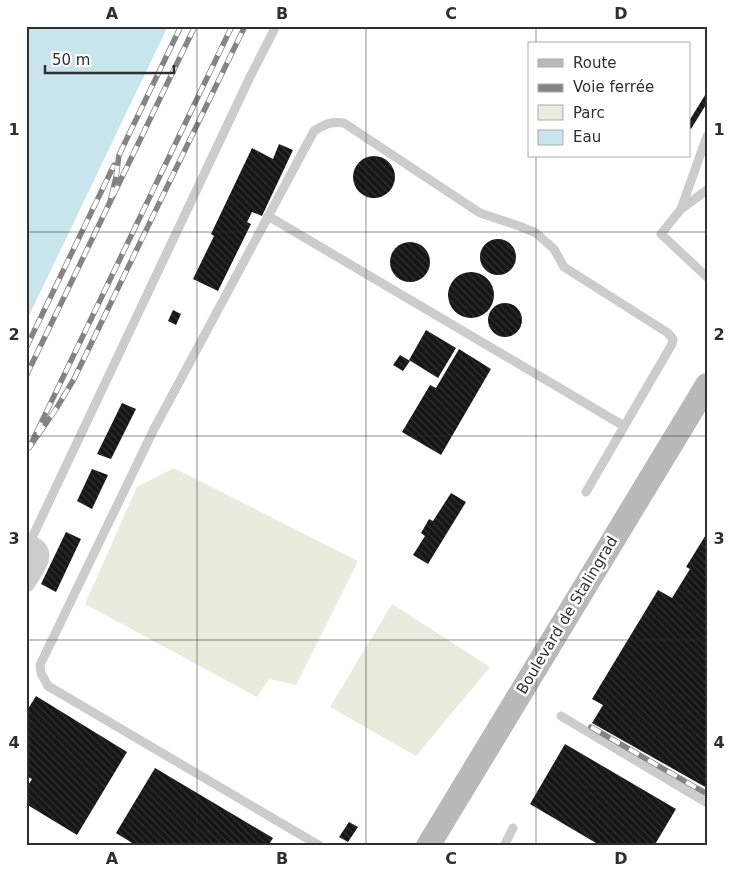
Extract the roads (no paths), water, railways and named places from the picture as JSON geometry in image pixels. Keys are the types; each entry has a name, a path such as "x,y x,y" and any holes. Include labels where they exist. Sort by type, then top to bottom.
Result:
{"main road":[{"name":"Boulevard de Stalingrad","path":"428,846 707,384"}],"street":[{"path":"26,582 40,558 40,552 36,547 28,544"}],"lane":[{"path":"28,544 276,26"},
{"path":"320,846 48,686 41,673 40,665 154,429 314,131 333,121 344,123 480,213 536,233 554,249 564,267 668,332 672,339 672,344 586,492"},
{"path":"680,210 707,136"},
{"path":"707,190 680,210 661,234 707,277"},
{"path":"268,216 624,426"},
{"path":"561,716 707,802"},
{"path":"504,846 513,828"}],"water":[{"path":"26,26 168,26 26,322"}],"railway":[{"path":"181,26 119,155 110,202 195,26"},
{"path":"232,26 29,448 74,379 245,26"},
{"path":"26,348 114,165"},
{"path":"26,376 110,202"},
{"path":"591,727 707,794"}]}
